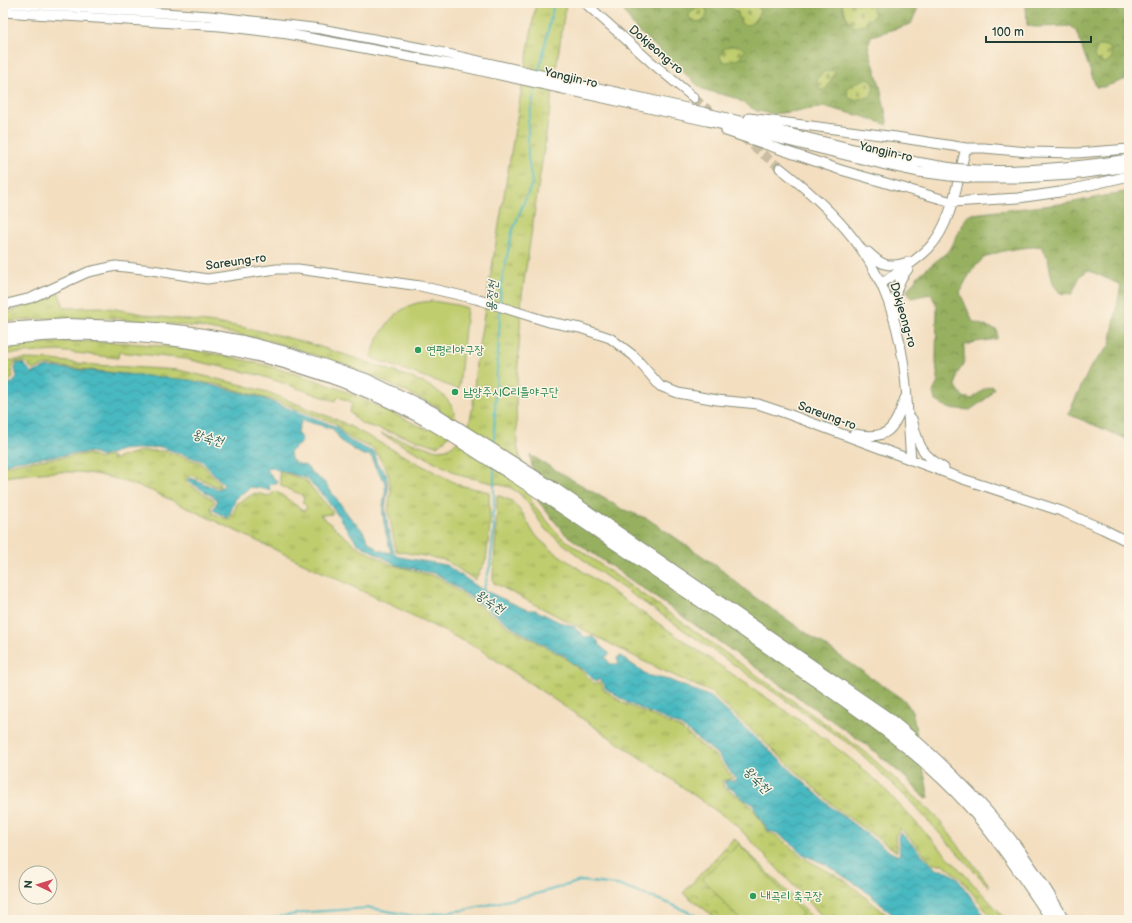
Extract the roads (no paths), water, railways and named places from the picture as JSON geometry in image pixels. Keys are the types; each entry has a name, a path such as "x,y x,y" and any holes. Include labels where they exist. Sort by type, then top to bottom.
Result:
{"highway":[{"path":"3,330 68,325 145,328 186,332 243,342 290,354 366,380 420,406 435,419 551,493 887,718 920,744 998,824 1023,857 1063,920"},
{"path":"3,339 24,336 78,334 127,336 180,341 230,349 288,363 342,382 435,419"},
{"path":"551,493 708,606 872,719 921,758 967,803 1008,853 1053,920"}],"main road":[{"name":"Yangjin-ro","path":"6,3 210,16 321,29 426,49 506,71 682,107 858,150 916,162 951,172"},
{"name":"Dokjeong-ro","path":"585,3 694,98"},
{"name":"Yangjin-ro","path":"3,12 220,26 280,33 455,65 506,71"},
{"name":"Yangjin-ro","path":"564,84 689,118 919,172 951,172 1022,178 1071,175 1129,167"},
{"path":"682,107 750,119 888,136 966,148 1037,152 1077,152 1129,149"},
{"path":"689,118 841,170 952,202 1018,198 1060,192 1129,176"},
{"path":"882,283 915,260 929,248 942,231 952,202 966,148"},
{"name":"Yangjin-ro","path":"974,174 1083,166 1129,159"},
{"name":"Dokjeong-ro","path":"780,168 825,206 854,238 864,251 882,283 899,340 903,360 911,460"},
{"path":"854,238 878,262 894,266 915,260"},
{"path":"899,340 895,307 895,292 904,274 915,260"},
{"name":"Sareung-ro","path":"3,305 31,298 88,272 116,266 207,279 276,268 298,269 420,286 478,300 549,322 580,328 610,338 634,356 660,386 678,393 717,400 758,404 828,428 963,479 1061,511 1129,542"},
{"path":"828,428 871,436 884,434 895,423 906,395"},
{"path":"906,395 918,442 922,450 932,460 963,479"}],"water":[{"name":"왕숙천","path":"17,363 24,364 32,373 47,367 190,380 259,397 337,427 348,440 375,453 376,463 386,474 388,489 385,507 388,529 394,553 399,557 446,565 481,589 527,610 535,610 559,622 575,627 575,629 582,633 582,636 591,638 592,636 598,641 599,645 610,654 605,657 610,664 619,664 617,658 620,656 649,676 669,680 711,697 831,807 890,852 900,855 898,838 900,832 937,870 943,869 956,877 988,920 899,920 862,888 825,864 804,855 789,841 777,833 769,831 758,815 753,804 743,799 733,789 727,788 724,781 737,780 716,753 681,726 628,703 605,688 604,683 598,679 596,682 585,671 572,663 565,656 516,629 437,574 397,565 357,543 327,500 306,478 269,467 266,469 278,483 269,485 270,490 251,487 236,498 228,518 213,510 218,500 187,480 191,478 217,489 224,485 202,461 161,447 121,450 101,457 91,452 15,461 3,466 3,384 13,383 17,377 15,369","holes":["302,420 333,429 342,442 363,455 369,455 373,459 374,466 384,480 385,495 383,510 385,529 391,553 378,550 368,541 363,531 349,516 324,482 312,473 306,466 296,463 291,459 290,451 301,443 302,439 297,433"]}],"waterway":[{"name":"용정천","path":"539,72 554,3"},
{"name":"용정천","path":"500,304 501,285 512,232 532,183 528,157 528,122 536,86"},
{"name":"용정천","path":"494,446 500,310"},
{"name":"용정천","path":"483,592 490,566 494,528 492,515 494,508 494,468"},
{"path":"260,920 309,912 371,908 414,916 465,910 540,893 581,881 617,885 668,903 706,920"}],"tunnel":[{"path":"694,98 716,116"},
{"path":"742,137 780,168"}],"place":[{"name":"연평리야구장","path":"418,350"},
{"name":"남양주시C리틀야구단","path":"455,392"},
{"name":"내곡리 축구장","path":"753,896"}]}
